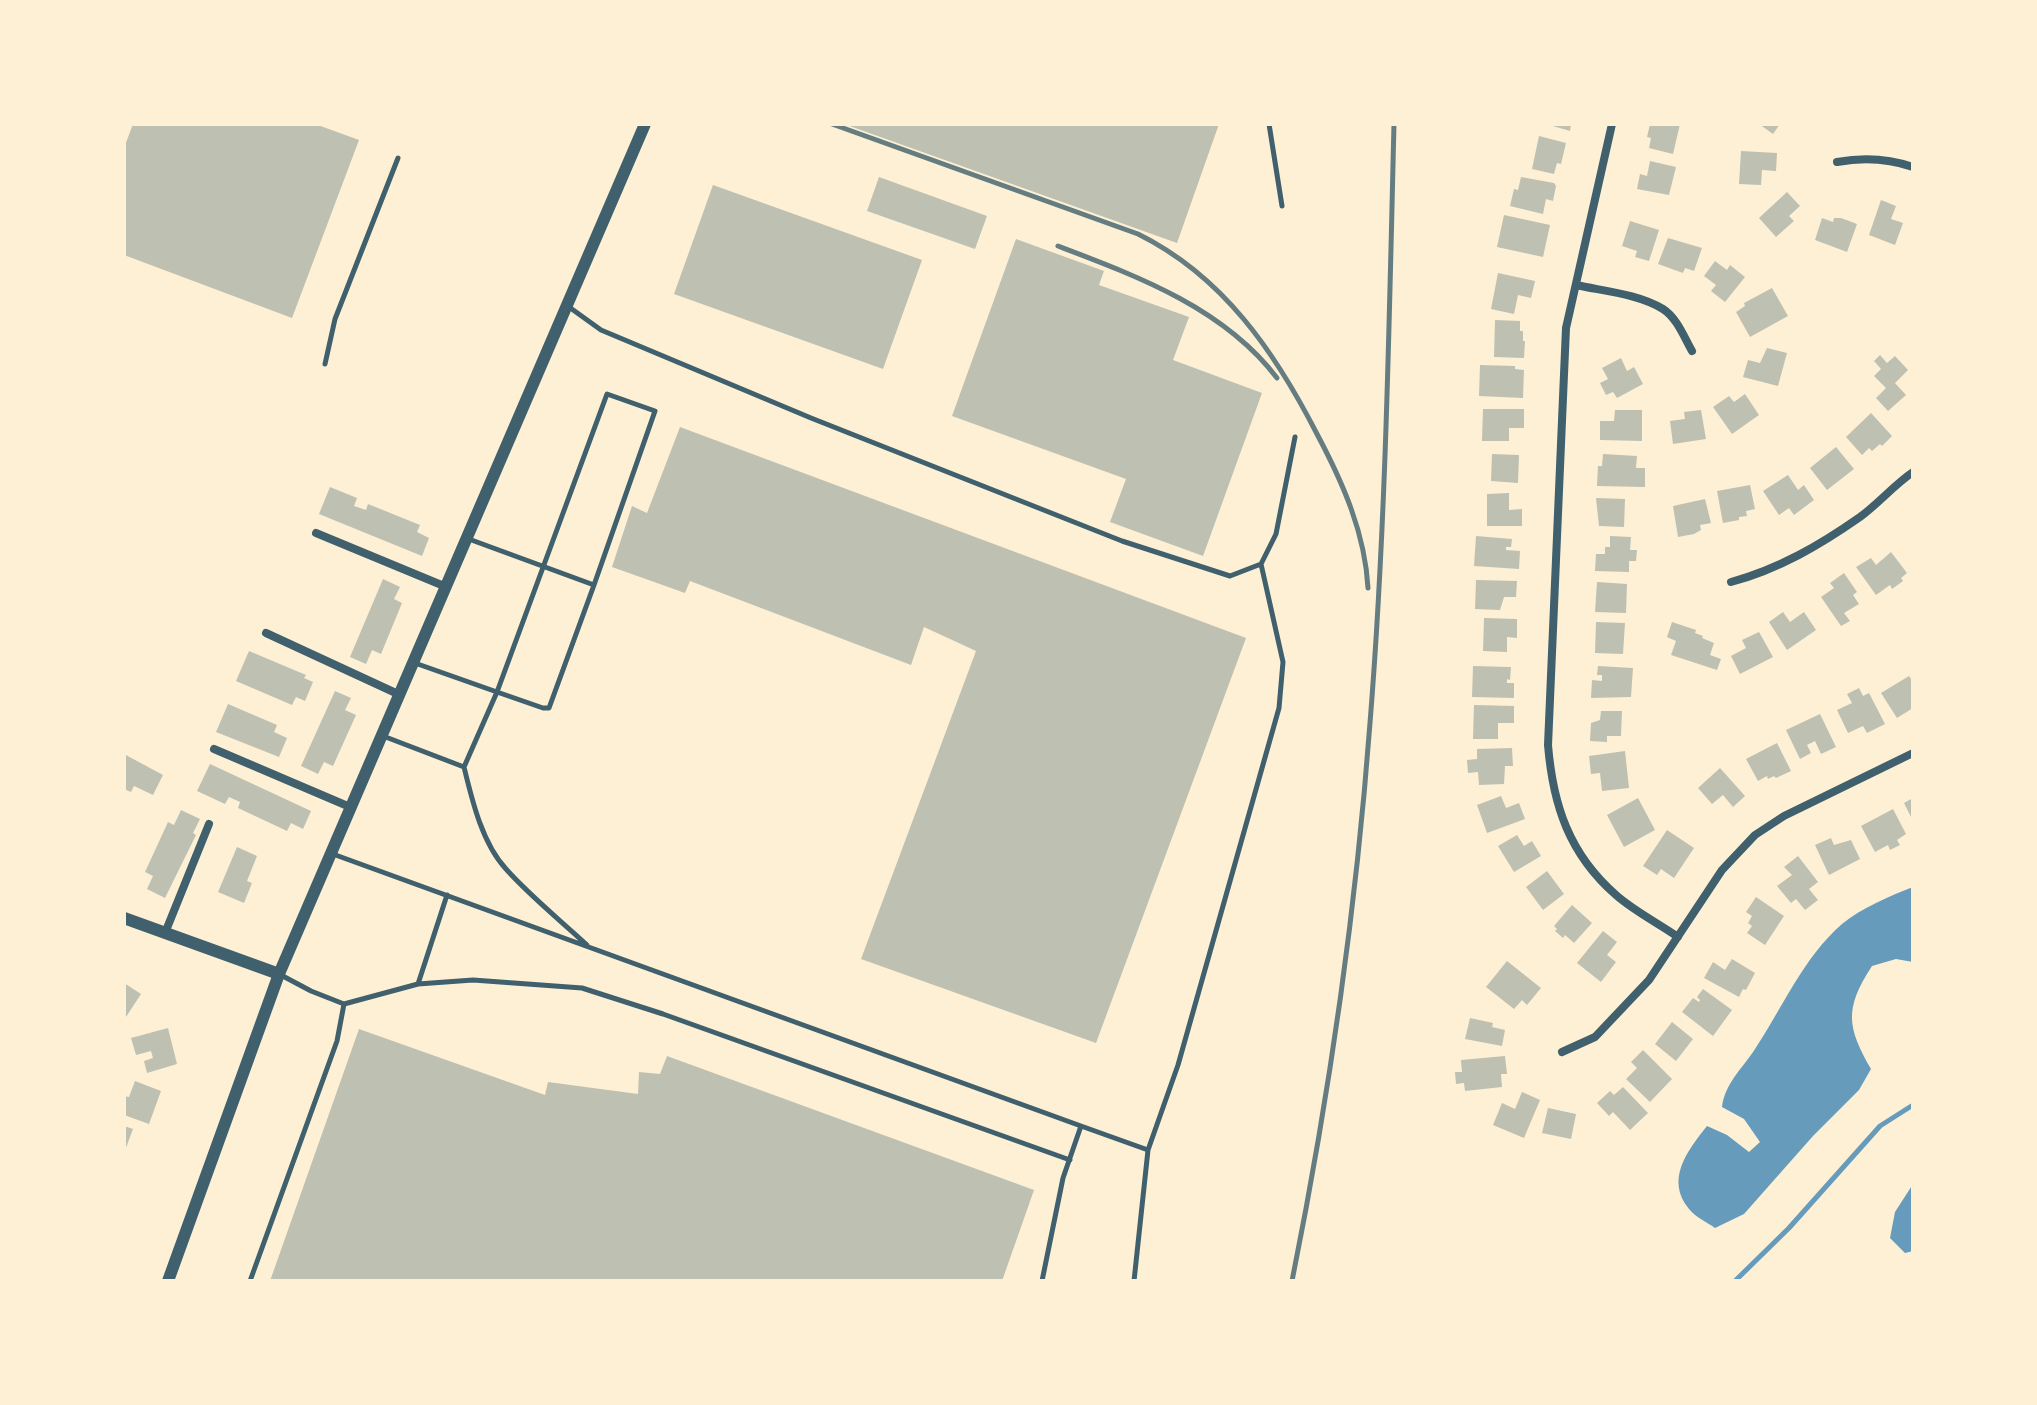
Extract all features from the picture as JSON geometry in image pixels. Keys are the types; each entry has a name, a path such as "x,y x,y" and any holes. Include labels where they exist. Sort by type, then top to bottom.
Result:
{"street":[{"path":"168,1281 279,974 645,124"},
{"path":"1612,124 1565,344 1548,745 1552,783 1566,829 1588,865 1616,895 1678,937"},
{"path":"1837,162 1877,158 1913,167"},
{"path":"1576,285 1638,299 1663,310 1676,323 1692,351"},
{"path":"1731,582 1791,561 1861,516 1913,472"},
{"path":"316,533 444,586"},
{"path":"266,633 398,694"},
{"path":"214,749 350,807"},
{"path":"1562,1052 1595,1037 1649,980 1722,870 1755,835 1784,816 1913,753"},
{"path":"165,933 209,824"},
{"path":"124,918 279,974"}],"lane":[{"path":"1269,124 1282,206"},
{"path":"325,364 335,319 398,158"},
{"path":"565,305 615,336 811,418 1122,541 1230,576 1261,564"},
{"path":"412,661 497,692 546,709 551,705 655,411 607,394 497,692 464,767 489,843 504,868 589,947"},
{"path":"1134,1281 1148,1150 1178,1065 1279,708 1283,662 1261,564 1276,534 1295,437"},
{"path":"465,537 594,585"},
{"path":"381,735 464,767"},
{"path":"330,853 1148,1150"},
{"path":"418,984 447,895"},
{"path":"279,974 344,1004 418,984 473,980 582,988 663,1014 1070,1160"},
{"path":"250,1281 337,1041 344,1004"},
{"path":"1042,1281 1063,1178 1081,1126"}],"water":[{"path":"1913,887 1913,962 1896,959 1872,966 1853,1006 1853,1029 1871,1069 1859,1090 1813,1136 1744,1214 1715,1228 1692,1212 1682,1198 1679,1177 1692,1145 1707,1126 1727,1135 1749,1152 1760,1142 1744,1119 1722,1107 1730,1083 1828,937 1858,913"},
{"path":"1913,1184 1913,1251 1905,1253 1890,1238 1895,1212"}],"building":[{"path":"133,124 315,124 359,140 292,318 124,255 124,148"},
{"path":"844,124 1219,124 1177,243"},
{"path":"1546,124 1571,124 1570,131"},
{"path":"1650,124 1680,124 1673,154 1649,148 1651,138 1647,137"},
{"path":"1759,124 1780,124 1773,134"},
{"path":"1539,136 1566,143 1561,164 1557,163 1554,174 1532,169"},
{"path":"1741,151 1777,153 1776,171 1762,170 1761,185 1739,184"},
{"path":"1650,161 1676,167 1669,195 1637,189 1640,174 1647,176"},
{"path":"879,177 987,216 975,249 867,211"},
{"path":"1521,177 1554,183 1556,186 1553,201 1546,199 1543,214 1510,206"},
{"path":"713,185 922,260 883,369 674,294"},
{"path":"1787,192 1800,206 1789,216 1794,221 1776,237 1759,218"},
{"path":"1881,200 1896,206 1891,219 1903,223 1895,245 1869,235"},
{"path":"1504,215 1550,225 1543,257 1497,247"},
{"path":"1822,218 1833,222 1834,218 1841,218 1857,224 1847,252 1815,240"},
{"path":"1630,221 1659,230 1649,261 1635,257 1637,251 1622,246"},
{"path":"1668,238 1702,248 1694,271 1685,268 1683,273 1658,264"},
{"path":"1016,239 1104,271 1099,285 1189,317 1173,360 1262,393 1203,556 1110,522 1126,479 952,416"},
{"path":"1715,261 1727,270 1730,265 1745,277 1725,302 1711,291 1716,285 1704,276"},
{"path":"1498,273 1535,281 1531,298 1518,295 1514,314 1491,309"},
{"path":"1772,288 1788,316 1750,337 1736,312 1745,306 1744,303"},
{"path":"1495,320 1520,321 1520,331 1523,331 1525,341 1524,358 1494,357"},
{"path":"1767,348 1787,353 1778,386 1743,377 1748,360 1760,363"},
{"path":"1880,355 1887,363 1895,356 1908,370 1895,383 1906,395 1888,411 1876,398 1886,388 1874,376 1881,369 1874,361"},
{"path":"1621,358 1627,371 1634,367 1643,384 1617,398 1613,392 1606,395 1600,383 1608,379 1602,368"},
{"path":"1480,365 1515,366 1515,369 1524,370 1523,398 1479,396"},
{"path":"1745,394 1759,415 1732,434 1713,407 1729,396 1734,402"},
{"path":"1483,409 1524,409 1524,428 1509,428 1509,441 1482,441"},
{"path":"1615,410 1642,410 1642,441 1600,440 1600,421 1614,421"},
{"path":"1701,410 1706,439 1673,444 1670,421 1685,419 1684,412"},
{"path":"1871,413 1892,436 1882,446 1880,444 1872,451 1869,448 1862,455 1846,437"},
{"path":"680,427 1246,638 1096,1043 861,959 976,651 924,627 911,665 690,581 685,593 612,567 632,506 647,513"},
{"path":"1836,447 1854,469 1827,490 1810,468"},
{"path":"1492,454 1519,455 1518,483 1491,481"},
{"path":"1603,454 1637,456 1636,468 1645,468 1645,487 1597,486 1598,466 1602,466"},
{"path":"1788,475 1798,490 1804,485 1814,500 1794,515 1789,508 1779,515 1763,491"},
{"path":"1750,485 1755,509 1746,511 1747,516 1739,517 1739,520 1723,523 1717,491"},
{"path":"330,487 357,498 354,506 366,510 368,504 420,525 417,532 429,538 422,556 319,514"},
{"path":"1509,493 1509,510 1522,509 1522,526 1487,526 1487,494"},
{"path":"1596,498 1625,499 1624,527 1599,526"},
{"path":"1705,499 1711,523 1700,525 1701,530 1694,534 1678,537 1673,506"},
{"path":"1476,536 1512,539 1511,547 1506,547 1506,550 1520,551 1519,569 1474,566"},
{"path":"1610,536 1631,537 1630,550 1637,550 1636,561 1629,561 1629,572 1595,571 1596,554 1605,554 1605,547 1610,547"},
{"path":"1891,552 1907,573 1901,578 1903,581 1892,589 1890,585 1876,595 1856,567 1871,558 1876,565"},
{"path":"1844,573 1857,592 1853,595 1859,604 1844,613 1850,621 1841,626 1821,597 1834,588 1830,583"},
{"path":"383,579 400,587 394,599 402,603 381,654 372,650 366,664 350,657"},
{"path":"1476,580 1517,581 1516,597 1504,597 1500,610 1475,609"},
{"path":"1597,582 1627,584 1626,613 1595,612"},
{"path":"1783,612 1790,622 1804,612 1816,630 1787,650 1769,622"},
{"path":"1484,618 1517,619 1517,638 1507,637 1507,652 1483,651"},
{"path":"1596,622 1625,623 1623,654 1595,653"},
{"path":"1672,622 1696,630 1695,633 1714,643 1710,655 1721,659 1717,670 1671,655 1676,641 1667,637"},
{"path":"1759,632 1773,657 1740,674 1731,656 1746,648 1742,640"},
{"path":"249,651 306,675 304,678 313,682 305,701 296,697 292,705 236,681"},
{"path":"1473,666 1511,667 1507,683 1514,683 1514,698 1472,697"},
{"path":"1598,666 1633,668 1631,697 1591,698 1592,680 1602,681 1602,675 1597,675"},
{"path":"1909,676 1913,682 1913,708 1897,718 1881,693"},
{"path":"1859,688 1863,696 1869,693 1885,724 1867,733 1863,726 1848,733 1837,710 1852,703 1847,694"},
{"path":"335,691 351,698 345,710 356,715 333,766 324,762 318,774 301,766"},
{"path":"228,704 277,725 274,732 287,738 279,757 216,732"},
{"path":"1474,705 1514,706 1514,723 1498,723 1498,739 1473,739"},
{"path":"1601,711 1622,711 1621,736 1607,736 1607,742 1590,741 1591,723 1600,720"},
{"path":"1820,714 1836,747 1821,754 1815,741 1807,745 1811,753 1800,759 1786,730"},
{"path":"1777,743 1791,771 1758,781 1746,759"},
{"path":"1512,748 1513,766 1505,766 1504,784 1479,785 1478,772 1468,773 1467,760 1477,759 1477,749"},
{"path":"1625,751 1629,788 1602,791 1600,773 1591,774 1589,756"},
{"path":"124,754 163,775 153,795 134,786 131,792 124,789"},
{"path":"210,764 311,811 303,829 291,823 287,831 238,808 240,802 229,797 225,804 197,791"},
{"path":"1720,768 1745,796 1733,807 1723,795 1712,804 1698,788"},
{"path":"1501,796 1506,808 1519,803 1525,819 1487,833 1477,805"},
{"path":"1638,798 1655,830 1624,847 1607,815"},
{"path":"1913,798 1913,821 1904,803"},
{"path":"1893,809 1906,834 1897,840 1900,845 1890,850 1888,845 1875,852 1861,826"},
{"path":"181,810 200,819 193,833 196,835 165,898 147,889 153,876 145,872 168,822 174,825"},
{"path":"1667,830 1694,848 1674,878 1661,869 1657,875 1643,866"},
{"path":"1517,835 1524,846 1532,841 1541,856 1514,872 1498,846"},
{"path":"1831,838 1834,845 1851,840 1860,859 1829,875 1815,845"},
{"path":"237,847 257,856 247,881 252,883 244,903 218,892"},
{"path":"1798,856 1818,882 1809,889 1818,900 1805,910 1796,899 1791,903 1777,886 1792,875 1784,867"},
{"path":"1547,871 1564,894 1543,910 1526,887"},
{"path":"1756,897 1784,916 1765,945 1747,933 1752,926 1748,923 1752,916 1746,912"},
{"path":"1572,905 1592,923 1574,943 1565,935 1563,938 1554,926"},
{"path":"1603,931 1617,942 1607,955 1616,962 1601,982 1577,963"},
{"path":"1732,959 1755,973 1739,997 1704,978 1713,962 1725,970"},
{"path":"1507,961 1541,988 1527,1005 1522,1000 1514,1009 1486,987"},
{"path":"124,983 141,994 124,1020"},
{"path":"1703,989 1732,1010 1713,1036 1682,1012 1693,998 1699,1002 1697,997"},
{"path":"1470,1018 1493,1023 1492,1027 1505,1030 1502,1046 1465,1039"},
{"path":"1672,1022 1693,1039 1676,1061 1655,1044"},
{"path":"168,1028 177,1064 147,1073 144,1061 153,1058 151,1051 136,1055 131,1038"},
{"path":"359,1029 545,1095 548,1082 638,1094 639,1072 660,1074 667,1056 1034,1190 1002,1281 270,1281"},
{"path":"1643,1050 1672,1079 1650,1102 1626,1079 1637,1068 1631,1062"},
{"path":"1505,1056 1507,1074 1501,1074 1502,1087 1465,1091 1464,1083 1456,1084 1455,1072 1462,1072 1461,1060"},
{"path":"135,1081 161,1091 149,1124 124,1115 124,1096 129,1097"},
{"path":"1623,1087 1648,1113 1630,1130 1613,1112 1609,1116 1597,1103 1610,1091 1614,1095"},
{"path":"1522,1092 1540,1100 1524,1138 1493,1125 1502,1103 1515,1109"},
{"path":"1548,1108 1576,1114 1571,1139 1542,1133"},
{"path":"124,1126 133,1129 124,1153"}],"waterway":[{"path":"1735,1281 1789,1228 1880,1126 1913,1105"}],"railway":[{"path":"832,124 1138,234 1196,271 1244,319 1301,404 1336,471 1351,509 1362,548 1368,588"},
{"path":"1292,1281 1340,1003 1364,793 1383,499 1394,124"},
{"path":"1058,246 1148,282 1205,313 1256,353 1277,378"}]}
